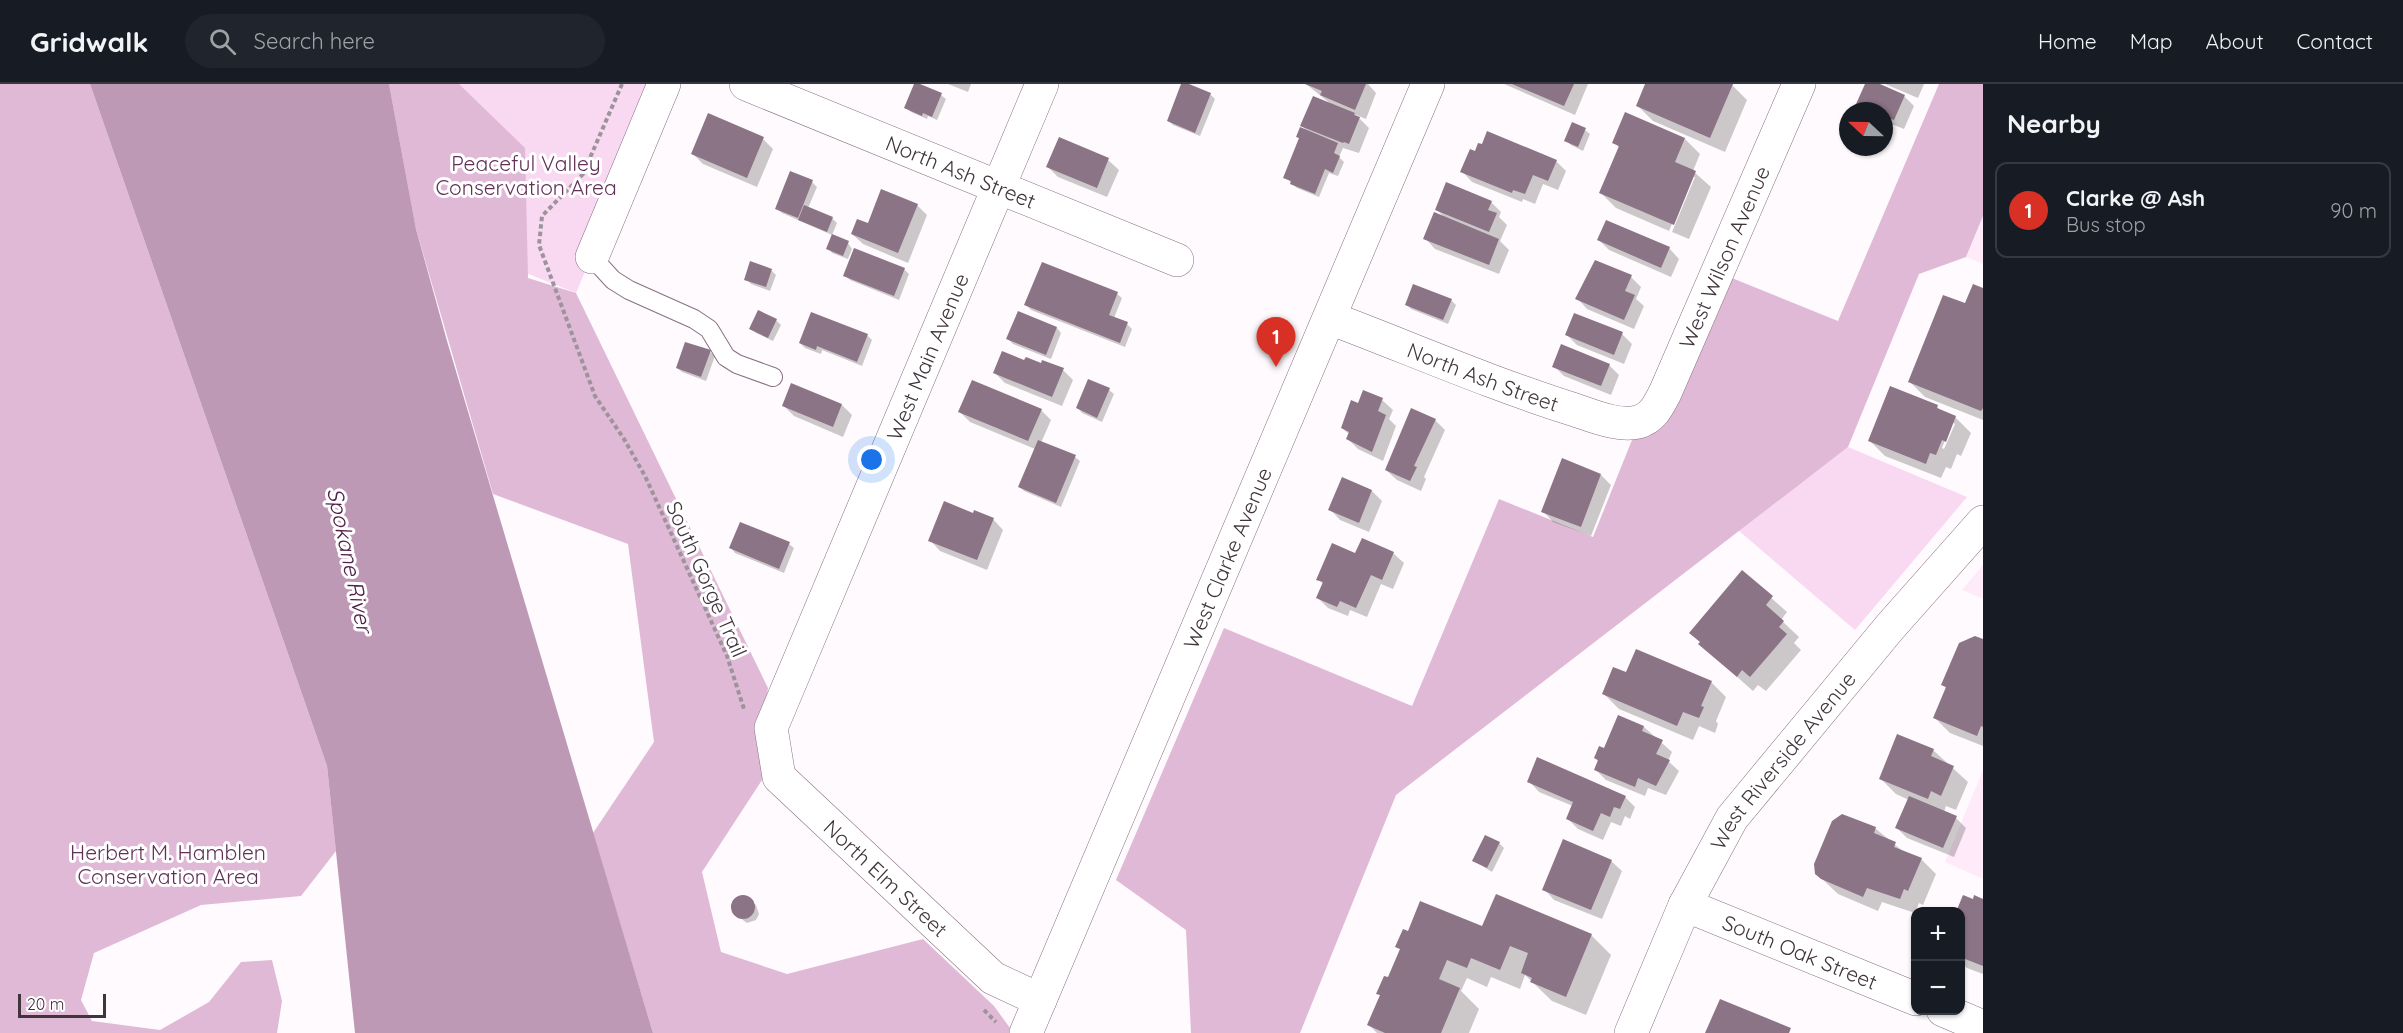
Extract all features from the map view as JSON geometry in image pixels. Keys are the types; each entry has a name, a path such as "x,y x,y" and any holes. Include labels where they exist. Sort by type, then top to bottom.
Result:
{"street":[{"path":"592,256 664,84"},
{"name":"North Ash Street","path":"746,84 1177,260"},
{"name":"West Main Avenue","path":"758,720 999,187 1042,84"},
{"name":"West Clarke Avenue","path":"1014,1031 1040,1000 1428,84"},
{"name":"West Wilson Avenue","path":"1639,422 1655,413 1665,393 1799,84"},
{"name":"North Ash Street","path":"1330,318 1532,396 1620,422 1639,422"},
{"name":"West Riverside Avenue","path":"1631,1033 1685,904 1732,818 1890,627 1983,522"},
{"name":"North Elm Street","path":"758,720 778,777 993,978 1040,1000"},
{"name":"South Oak Street","path":"1685,904 1911,997"},
{"path":"1953,1015 1983,1027"}],"lane":[{"path":"592,256 613,280 629,290 694,319 709,329 726,357 737,364 773,377"}],"path":[{"name":"South Gorge Trail","path":"622,84 583,174 542,216 539,245 595,396 624,439 645,476 758,720"},
{"path":"983,1009 1014,1031"}],"shaded area":[{"path":"1983,216 1983,264 1966,257"},
{"path":"1983,565 1983,599 1962,590"},
{"path":"1983,770 1983,879 1945,862"}],"green space":[{"name":"Herbert M. Hamblen Conservation Area","path":"0,84 90,84 327,766 336,851 301,896 201,905 94,953 81,1000 92,1021 160,1030 209,1002 241,962 272,960 282,1001 277,1033 0,1033"},
{"name":"Peaceful Valley Conservation Area","path":"389,84 664,84 576,293 416,229"},
{"path":"389,84 459,84 525,148 528,278 576,293 768,688 762,726 768,771 702,872 721,952 787,974 923,939 994,1006 1010,1028 1009,1033 653,1033 593,833 654,742 628,544 493,494 416,229"},
{"path":"1939,84 1983,84 1983,216 1966,257 1919,274 1848,447 1396,795 1300,1033 1191,1033 1186,930 1116,880 1224,628 1412,706 1499,499 1593,537 1632,440 1648,436 1666,424 1727,276 1838,321"},
{"path":"1848,447 1967,497 1855,630 1738,530"}],"water":[{"name":"Spokane River","path":"90,84 389,84 416,229 447,341 653,1033 355,1033 327,766"}],"building":[{"path":"914,84 920,84 942,93 932,117 923,113 922,116 904,108"},
{"path":"1181,84 1189,84 1211,93 1195,133 1167,121"},
{"path":"1305,84 1366,84 1355,110 1320,95 1322,91"},
{"path":"1512,84 1574,84 1564,106"},
{"path":"1645,84 1733,84 1710,138 1636,106"},
{"path":"1865,84 1880,84 1905,95 1894,120 1893,102 1857,102"},
{"path":"1313,96 1360,117 1349,144 1300,126"},
{"path":"1625,112 1685,138 1675,162 1696,171 1674,225 1599,193 1619,146 1612,143"},
{"path":"708,113 764,137 747,178 691,154"},
{"path":"1572,122 1586,128 1578,147 1564,141"},
{"path":"1300,127 1338,143 1334,153 1340,156 1333,173 1325,169 1315,194 1290,184 1291,181 1283,178 1299,138 1296,137"},
{"path":"1487,131 1557,160 1548,181 1533,175 1525,194 1513,190 1512,193 1460,172 1470,149 1475,151 1478,143 1482,144"},
{"path":"1059,137 1109,158 1097,188 1046,167"},
{"path":"790,171 813,180 798,218 775,209"},
{"path":"1446,182 1492,201 1488,210 1497,213 1489,232 1435,210"},
{"path":"881,189 918,204 898,253 851,234 857,219 868,223"},
{"path":"804,205 833,217 827,232 798,220"},
{"path":"1434,212 1499,239 1489,265 1423,239"},
{"path":"1606,220 1670,247 1661,268 1597,240"},
{"path":"832,234 849,241 843,256 826,249"},
{"path":"854,248 905,268 894,296 843,276"},
{"path":"1595,260 1632,275 1625,291 1635,295 1624,320 1575,299"},
{"path":"750,261 772,269 766,287 744,280"},
{"path":"1042,262 1118,292 1109,315 1128,322 1120,343 1024,305"},
{"path":"1413,284 1452,299 1443,320 1405,305"},
{"path":"1973,284 1983,288 1983,408 1981,411 1908,382 1943,295 1965,303"},
{"path":"758,310 777,319 768,338 749,329"},
{"path":"1018,311 1057,327 1046,355 1006,339"},
{"path":"811,312 868,334 857,362 817,346 816,350 799,343"},
{"path":"1574,313 1623,332 1614,355 1565,335"},
{"path":"685,342 711,350 701,377 676,368"},
{"path":"1561,344 1610,364 1601,386 1552,367"},
{"path":"1002,351 1024,360 1026,357 1041,363 1042,360 1064,368 1052,397 993,373"},
{"path":"1088,379 1110,388 1097,418 1076,408"},
{"path":"972,380 1042,409 1028,441 958,412"},
{"path":"791,383 842,404 833,427 782,406"},
{"path":"1890,386 1938,405 1937,408 1956,416 1946,442 1942,440 1936,455 1930,453 1926,464 1868,441"},
{"path":"1363,390 1383,398 1378,411 1386,415 1372,452 1346,439 1349,432 1341,428 1351,400 1358,403"},
{"path":"1411,408 1436,419 1414,466 1417,467 1410,481 1385,470"},
{"path":"1038,440 1076,455 1056,503 1018,487"},
{"path":"1562,458 1601,474 1581,527 1541,512"},
{"path":"1342,477 1372,490 1359,523 1328,510"},
{"path":"944,501 973,513 974,510 994,518 977,560 928,541"},
{"path":"740,522 790,542 779,569 729,548"},
{"path":"1362,538 1394,552 1382,580 1371,575 1356,608 1340,601 1337,607 1316,598 1323,582 1316,580 1332,543 1355,553"},
{"path":"1742,570 1773,596 1766,605 1784,621 1779,627 1787,634 1750,677 1742,670 1737,677 1698,644 1700,642 1689,633"},
{"path":"1975,636 1983,639 1983,727 1981,726 1977,736 1933,718 1946,687 1941,685 1959,643"},
{"path":"1636,649 1712,681 1701,706 1704,707 1699,718 1683,712 1677,726 1602,694 1613,667 1626,672"},
{"path":"1618,715 1644,726 1642,731 1663,740 1656,754 1670,760 1656,786 1638,778 1635,787 1594,770 1598,760 1594,758 1599,746 1604,748"},
{"path":"1897,734 1934,749 1931,756 1954,766 1941,796 1931,791 1928,799 1879,779"},
{"path":"1537,757 1626,796 1620,809 1614,807 1610,817 1601,813 1593,831 1566,819 1573,802 1527,782"},
{"path":"1909,796 1957,816 1943,848 1895,828"},
{"path":"1842,814 1876,827 1874,833 1896,842 1894,847 1922,858 1908,891 1904,889 1900,899 1867,888 1863,897 1821,879 1815,874 1814,864 1832,821"},
{"path":"1485,835 1500,842 1487,868 1472,861"},
{"path":"1563,839 1612,860 1591,910 1542,890"},
{"path":"1496,894 1592,934 1566,997 1530,982 1532,978 1521,973 1528,953 1510,946 1500,970 1471,958 1467,968 1447,960 1439,979 1460,988 1441,1033 1385,1033 1367,1025 1380,995 1376,994 1384,976 1388,977 1400,949 1395,947 1403,929 1408,931 1420,901 1482,926"},
{"path":"743,895 751,899 755,907 751,915 743,919 735,915 731,907 735,899"},
{"path":"1963,895 1973,899 1974,895 1983,899 1983,966 1965,959 1965,907 1958,907"},
{"path":"1720,999 1791,1028 1789,1033 1705,1033"}],"place":[{"name":"Clarke @ Ash","path":"1276,367"}]}
